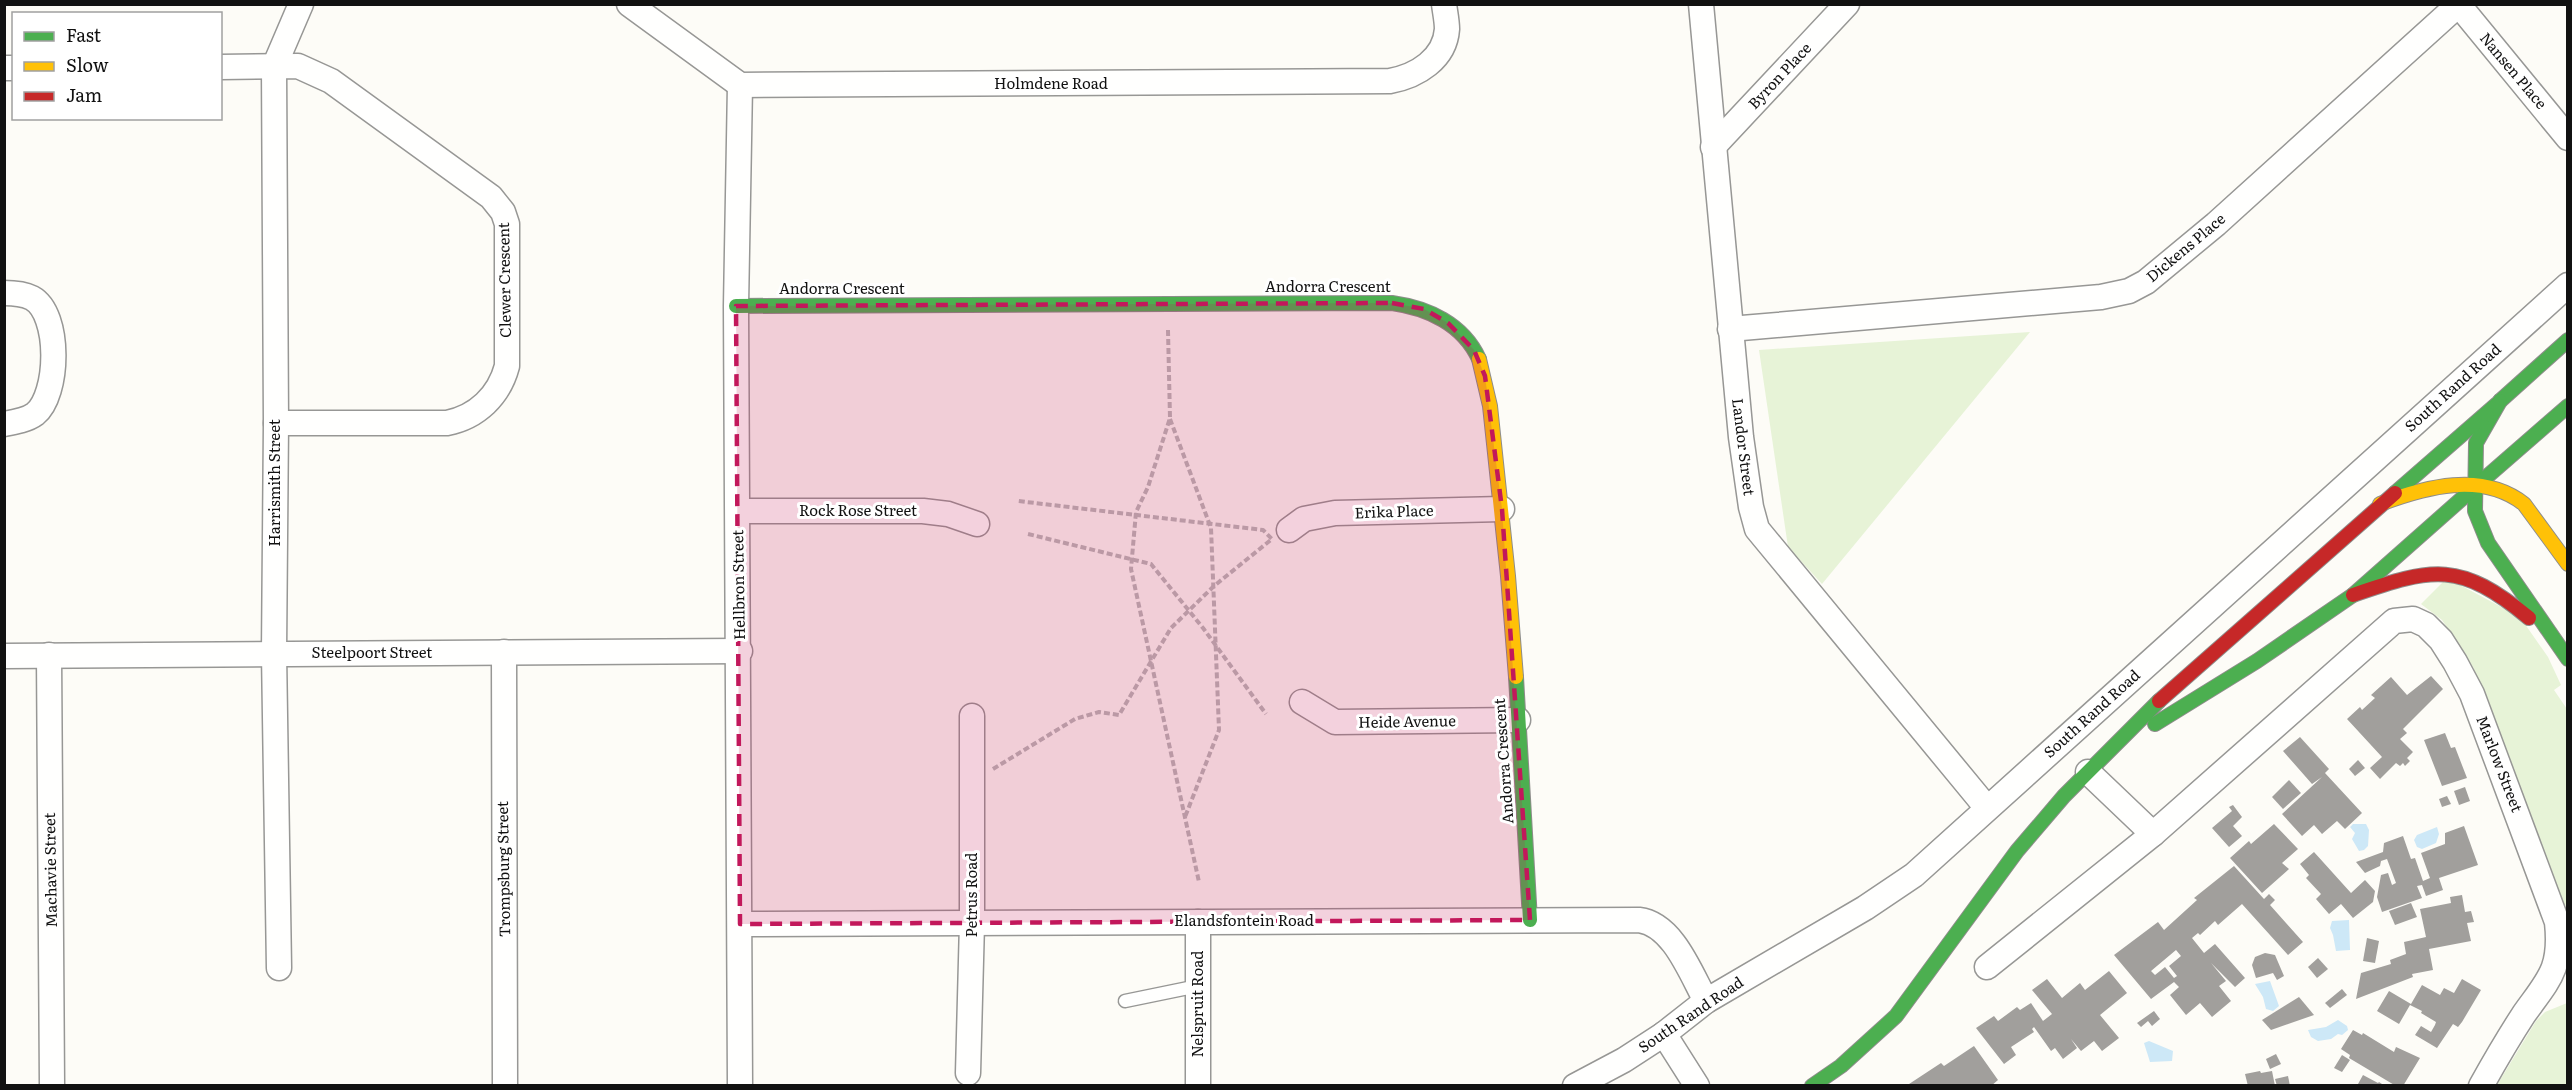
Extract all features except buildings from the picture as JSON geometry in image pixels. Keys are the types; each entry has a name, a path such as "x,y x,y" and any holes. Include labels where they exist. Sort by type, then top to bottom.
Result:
{"main road":[{"name":"Andorra Crescent","path":"736,306 1392,303 1410,305 1438,316 1458,331 1474,350 1485,376 1502,509 1530,920"},
{"path":"1812,1086 1841,1066 1896,1016 2017,851 2064,796 2170,690 2568,340"},
{"path":"2500,401 2476,442 2475,511 2488,543 2568,659"},
{"path":"2112,750 2257,661 2353,595 2568,406"},
{"path":"2380,504 2413,491 2439,486 2475,487 2508,493 2524,504 2568,564"},
{"path":"2353,595 2415,575 2439,573 2463,576 2505,597 2557,644"}],"street":[{"name":"Harrismith Street","path":"279,968 274,653 276,423 274,67 301,4"},
{"path":"629,4 740,85"},
{"name":"Holmdene Road","path":"740,85 1390,81 1413,75 1433,60 1445,37 1444,4"},
{"name":"Landor Street","path":"1701,4 1741,437 1752,514 1757,529 1987,808"},
{"name":"Byron Place","path":"1713,147 1847,4"},
{"name":"Nansen Place","path":"2458,5 2568,138"},
{"name":"Dickens Place","path":"1730,329 2101,297 2129,291 2146,282 2216,224 2458,5"},
{"name":"Clewer Crescent","path":"222,67 298,66 331,81 491,197 503,212 507,224 507,366 503,380 482,409 459,421 447,423 276,423"},
{"name":"Hellbron Street","path":"740,85 736,306 740,651 740,1086"},
{"name":"South Rand Road","path":"1575,1086 1624,1060 1664,1034 1706,1001 1890,892 1914,875 2568,285"},
{"path":"4,293 32,298 39,304 50,326 54,347 53,366 45,401 34,415 19,422 4,424"},
{"name":"Erika Place","path":"1289,530 1304,519 1335,513 1502,509"},
{"name":"Rock Rose Street","path":"738,511 923,511 948,514 977,524"},
{"name":"Marlow Street","path":"2153,834 2394,621 2413,619 2426,625 2441,640 2472,694 2557,922 2560,980"},
{"name":"Steelpoort Street","path":"4,656 740,651"},
{"name":"Trompsburg Street","path":"504,652 505,1086"},
{"name":"Machavie Street","path":"49,655 52,1086"},
{"name":"Heide Avenue","path":"1302,702 1335,722 1518,720"},
{"name":"Petrus Road","path":"968,1073 972,923 972,716"},
{"path":"1987,967 2153,834 2088,772"},
{"name":"Elandsfontein Road","path":"740,924 1649,921 1668,934 1706,1001"},
{"name":"Nelspruit Road","path":"1198,922 1198,1086"},
{"path":"2481,1086 2513,1032 2560,980"},
{"path":"1664,1034 1697,1086"}],"lane":[{"path":"1125,1001 1198,986"}],"path":[{"path":"1168,324 1170,418 1148,487 1135,515 1131,569 1199,882"},
{"path":"1170,418 1209,524 1214,586 1219,730 1184,818"},
{"path":"993,769 1075,719 1099,712 1119,715 1171,628 1190,612 1214,586 1272,539 1263,530 1018,501"},
{"path":"1028,534 1151,564 1216,645 1266,714"}],"highlighted area":[{"path":"1392,303 1424,309 1448,323 1474,350 1485,376 1502,509 1530,920 740,924 736,306"}],"green space":[{"path":"2030,332 1822,584 1788,547 1759,350"},
{"path":"2447,578 2520,617 2548,657 2561,685 2554,690 2567,709 2567,907 2563,903 2473,667 2442,620 2421,604"},
{"path":"2567,1003 2567,1085 2497,1085 2536,1021 2545,1012"}],"water":[{"path":"2353,824 2366,824 2369,830 2368,846 2364,850 2359,851 2352,839 2355,833 2350,827"},
{"path":"2437,827 2439,834 2436,843 2422,849 2417,847 2414,840 2417,835"},
{"path":"2349,920 2350,950 2336,951 2330,928 2332,921"},
{"path":"2270,981 2279,1006 2273,1011 2266,1009 2263,997 2255,984"},
{"path":"2338,1020 2347,1026 2348,1030 2342,1035 2338,1034 2331,1039 2318,1041 2311,1037 2308,1030 2326,1027"},
{"path":"2149,1041 2173,1051 2172,1061 2150,1062 2144,1043"}],"traffic: fast":[{"path":"736,306 1392,303 1419,309 1454,327 1464,336 1479,359"},
{"path":"2500,401 2568,340"},
{"path":"2500,401 2476,443 2475,511 2488,543 2568,659"},
{"path":"2395,493 2497,404"},
{"path":"2475,487 2568,406"},
{"path":"2155,724 2257,661 2353,595 2475,487"},
{"path":"1516,677 1530,920"},
{"path":"1812,1086 1841,1066 1896,1016 2017,851 2064,796 2159,701"}],"traffic: slow":[{"path":"1479,359 1490,406 1516,677"},
{"path":"2380,504 2416,492 2453,485 2490,488 2508,494 2524,504 2568,564"}],"traffic: jam":[{"path":"2159,701 2395,493"},
{"path":"2353,595 2405,579 2426,575 2446,575 2464,578 2484,586 2529,618"}]}
